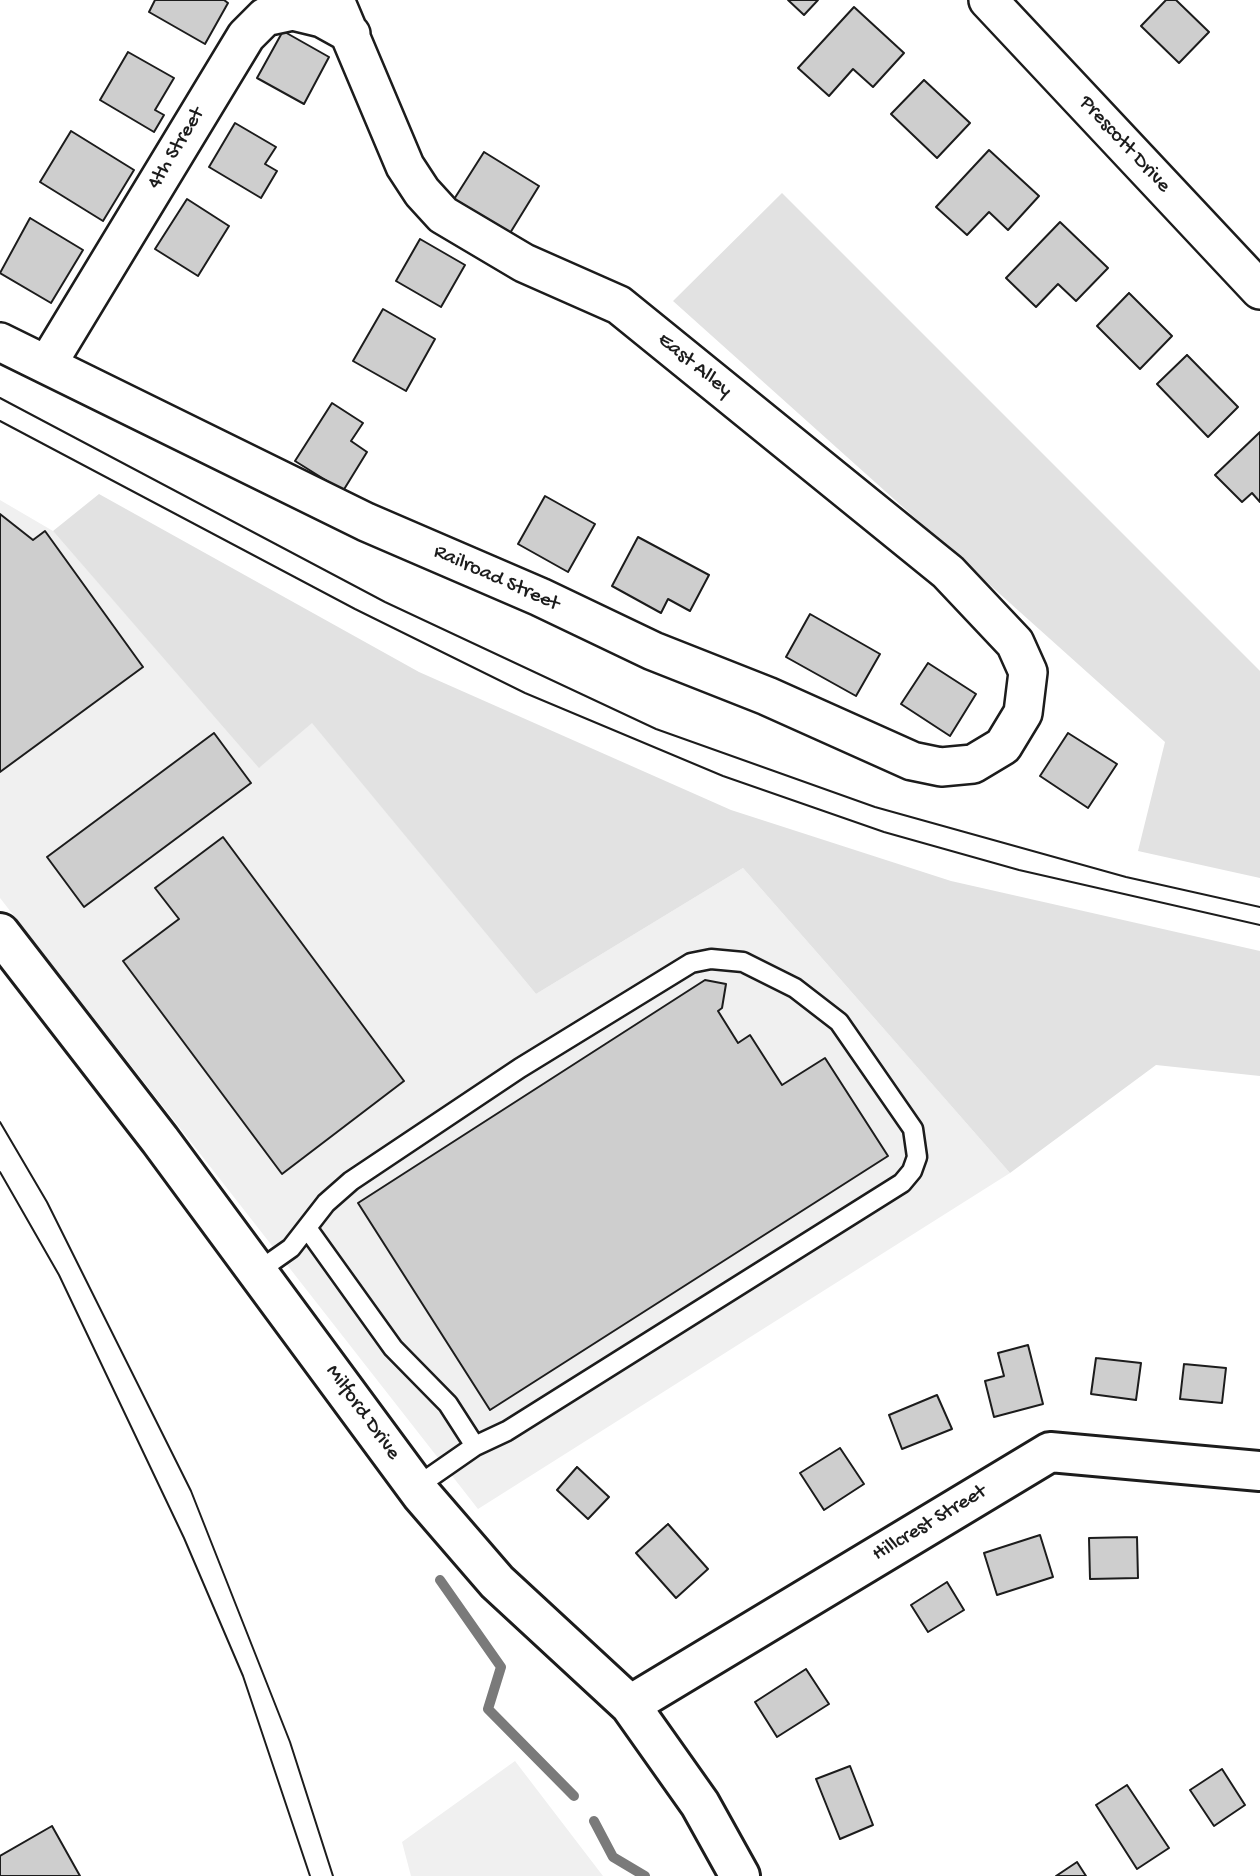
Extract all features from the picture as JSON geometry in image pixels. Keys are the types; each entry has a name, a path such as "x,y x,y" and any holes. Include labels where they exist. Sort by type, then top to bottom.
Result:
{"street":[{"name":"East Alley","path":"335,0 405,166 422,192 443,215 524,263 619,305 948,572 1015,643 1028,672 1023,713 1003,746"},
{"name":"Prescott Drive","path":"988,0 1260,290"},
{"name":"4th Street","path":"48,363 246,36 265,17 293,11 323,18 351,34"},
{"name":"Railroad Street","path":"0,342 48,363 366,522 540,597 653,651 767,696 912,761 941,767 972,764 1003,746"},
{"name":"Milford Drive","path":"0,933 160,1140 416,1487 497,1582 630,1705 700,1804 740,1876"},
{"name":"Hillcrest Street","path":"630,1705 1050,1452 1260,1471"}],"lane":[{"path":"257,1272 291,1248 326,1203 351,1181 520,1068 691,963 711,959 743,962 795,988 839,1022 914,1129 916,1157 912,1171 902,1183 507,1431 475,1446 416,1487"},
{"path":"307,1228 393,1348 448,1404 475,1446"}],"shaded area":[{"path":"782,193 1260,671 1260,878 1138,851 1165,742 673,301"},
{"path":"99,494 419,672 731,810 951,881 1260,951 1260,1076 1156,1065 1010,1173 743,868 536,994 312,723 259,768 53,531"},
{"path":"0,500 53,531 260,767 312,722 536,994 743,868 1010,1173 478,1509 0,898"},
{"path":"515,1761 603,1876 411,1876 402,1842"}],"building":[{"path":"155,0 224,0 228,3 205,44 149,12"},
{"path":"788,0 818,0 804,15"},
{"path":"1166,0 1176,0 1209,32 1179,63 1141,26"},
{"path":"854,7 904,53 873,87 853,69 829,96 798,68"},
{"path":"283,31 329,57 304,104 257,78"},
{"path":"128,52 174,78 155,110 164,115 154,132 100,100"},
{"path":"924,80 970,123 937,158 891,114"},
{"path":"235,123 276,147 265,164 277,171 261,198 209,167"},
{"path":"71,131 134,170 103,221 40,182"},
{"path":"989,150 1039,196 1008,230 989,212 967,235 936,207"},
{"path":"484,152 539,186 507,238 451,204"},
{"path":"187,199 229,226 198,276 155,249"},
{"path":"30,218 83,250 51,303 0,273"},
{"path":"1060,222 1108,268 1076,301 1058,284 1036,307 1006,278"},
{"path":"420,239 465,265 441,307 396,281"},
{"path":"1129,293 1172,336 1140,369 1097,326"},
{"path":"383,309 435,339 406,391 353,361"},
{"path":"1187,355 1238,407 1208,437 1157,384"},
{"path":"332,403 363,423 351,441 367,452 343,491 295,461"},
{"path":"1260,432 1260,502 1252,493 1242,502 1215,475"},
{"path":"545,496 595,524 568,572 518,544"},
{"path":"0,514 33,540 45,531 143,667 0,772"},
{"path":"638,537 709,575 690,611 668,599 661,613 612,586"},
{"path":"810,614 880,654 856,696 786,657"},
{"path":"928,663 976,694 950,736 901,704"},
{"path":"214,733 251,783 84,907 47,857"},
{"path":"1068,733 1117,764 1088,808 1040,776"},
{"path":"223,837 404,1081 282,1174 123,961 179,919 155,888"},
{"path":"705,980 726,984 722,1008 718,1011 738,1043 750,1035 782,1085 825,1058 888,1156 490,1410 358,1203"},
{"path":"1028,1345 1043,1404 994,1417 985,1381 1004,1376 998,1353"},
{"path":"1096,1358 1141,1363 1136,1400 1091,1394"},
{"path":"1184,1364 1226,1368 1222,1403 1180,1399"},
{"path":"937,1395 952,1429 902,1449 889,1415"},
{"path":"840,1448 864,1484 824,1510 800,1473"},
{"path":"577,1467 609,1497 588,1519 557,1490"},
{"path":"668,1524 708,1569 676,1598 636,1553"},
{"path":"1040,1535 1053,1577 997,1595 984,1553"},
{"path":"1137,1537 1138,1578 1090,1579 1089,1538"},
{"path":"947,1582 964,1610 928,1632 911,1605"},
{"path":"806,1669 829,1704 777,1737 755,1702"},
{"path":"850,1766 873,1825 840,1839 816,1779"},
{"path":"1222,1769 1245,1805 1214,1826 1190,1790"},
{"path":"1127,1785 1169,1848 1137,1869 1096,1805"},
{"path":"52,1826 80,1876 0,1876 0,1856"},
{"path":"1077,1862 1086,1876 1056,1876"}],"waterway":[{"path":"440,1580 501,1667 488,1709 574,1796"},
{"path":"594,1821 613,1857 645,1876"}],"tram line":[{"path":"0,398 385,602 656,729 875,807 1126,877 1260,907"},
{"path":"0,421 355,609 525,693 723,776 884,832 1019,870 1260,925"},
{"path":"0,1122 47,1202 191,1491 290,1742 333,1876"},
{"path":"0,1172 59,1275 184,1538 243,1676 310,1876"}]}
